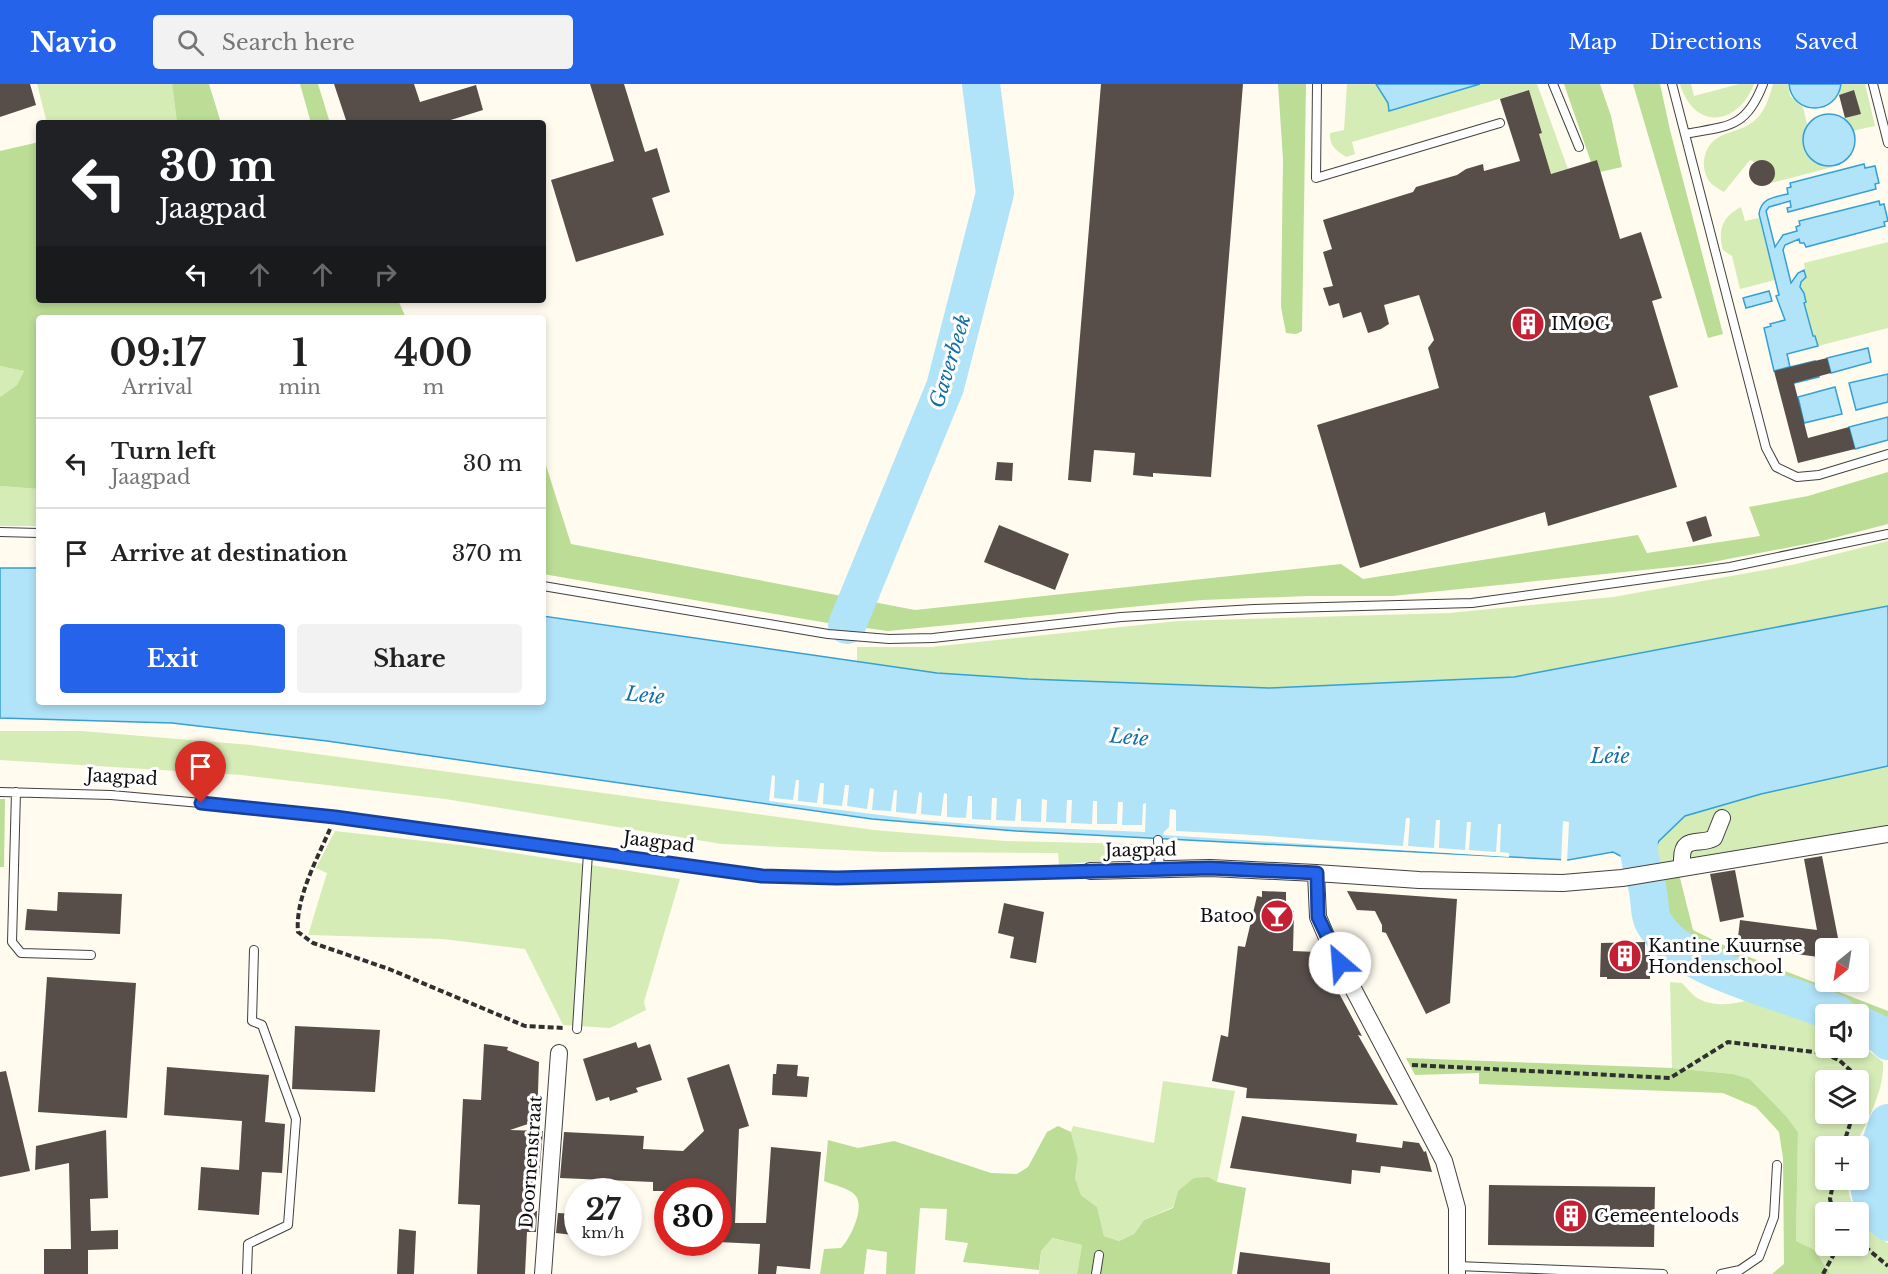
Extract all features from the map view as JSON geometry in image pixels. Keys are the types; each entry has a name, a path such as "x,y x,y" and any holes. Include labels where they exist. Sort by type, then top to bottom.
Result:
{"street":[{"path":"1677,865 1690,843 1706,842 1714,838 1722,818"},
{"name":"Jaagpad","path":"1090,871 1218,868 1419,880 1551,883 1622,878 1677,865 1888,834"},
{"path":"1317,873 1318,917 1330,945 1444,1161 1456,1209 1457,1270"},
{"name":"Doornenstraat","path":"543,1274 559,1053"}],"lane":[{"path":"1317,84 1316,178 1500,123"},
{"path":"1553,84 1579,147"},
{"path":"1672,84 1766,448 1776,467 1797,477 1819,475 1888,454"},
{"path":"1685,134 1734,124 1747,114 1758,98 1763,84"},
{"path":"1873,84 1888,143"},
{"path":"0,532 36,532"},
{"path":"546,587 828,634 890,639 933,638 1132,616 1254,609 1472,603 1730,567 1888,534"},
{"name":"Jaagpad","path":"0,792 157,799 335,817 762,876 837,878 1090,871"},
{"path":"16,792 12,942 21,953 91,955"},
{"path":"1158,840 1160,869"},
{"path":"578,1029 588,853"},
{"path":"247,1274 248,1244 288,1225 296,1119 262,1025 252,1021 255,951"},
{"path":"1720,1274 1740,1270 1759,1257 1774,1217 1777,1165"},
{"path":"1096,1274 1099,1255"},
{"path":"1457,1270 1663,1274"}],"path":[{"path":"335,817 314,866 297,916 298,932 313,943 388,969 525,1026 578,1029"},
{"path":"1398,1072 1411,1065 1670,1078 1728,1042 1822,1053 1839,1060 1850,1070"},
{"path":"1869,1250 1888,1266"},
{"path":"1823,1274 1833,1256"}],"green space":[{"path":"37,84 172,84 177,120 46,120"},
{"path":"172,84 209,84 220,120 177,120"},
{"path":"300,84 318,84 329,120 310,120"},
{"path":"1278,84 1306,84 1302,331 1296,334 1286,333 1281,307 1283,159"},
{"path":"1347,84 1537,84 1568,169 1551,174 1546,158 1534,136 1542,133 1529,90 1352,142 1355,154 1346,157 1334,147 1330,133 1344,130"},
{"path":"1564,84 1600,84 1611,116 1622,167 1600,172 1597,160 1591,162"},
{"path":"1633,84 1660,84 1723,334 1708,338"},
{"path":"1680,84 1691,84 1694,96 1739,84 1754,84 1747,98 1738,108 1727,115 1716,117 1705,116 1695,110"},
{"path":"1773,84 1788,84 1790,96 1803,107 1807,124 1803,140 1807,153 1817,162 1833,167 1767,184 1774,176 1772,165 1764,160 1754,162 1750,160 1724,192 1712,184 1706,176 1704,158 1708,148 1716,139 1745,127 1758,117 1766,104"},
{"path":"1841,84 1865,84 1875,126 1852,131 1845,118 1860,114 1854,91 1839,95"},
{"path":"36,143 36,303 399,303 405,315 36,315 36,489 0,486 0,397 17,385 24,371 0,366 0,151"},
{"path":"1741,207 1745,221 1759,218 1775,280 1740,289 1732,256 1723,250 1721,230 1726,219"},
{"path":"1888,242 1888,328 1818,346 1813,337 1804,303 1806,302 1804,293 1801,290 1801,282 1806,277 1804,263"},
{"path":"0,366 24,371 17,385 0,397"},
{"path":"546,465 571,544 915,610 1341,564 1363,579 1638,535 1647,553 1760,536 1749,507 1808,496 1888,472 1888,524 1822,541 1702,564 1392,596 1202,600 888,631 822,622 546,575"},
{"path":"0,486 36,489 36,526 0,526"},
{"path":"1888,541 1888,606 1514,677 1269,688 1028,679 937,673 857,662 857,647 931,647 1178,621 1449,613 1613,597 1792,565"},
{"path":"0,731 81,731 251,745 874,830 1005,841 1139,844 1130,858 1059,865 1058,853 883,852 722,844 445,799 241,775 0,760"},
{"path":"1888,766 1888,825 1653,865 1651,857 1659,841 1685,816 1761,794"},
{"path":"0,799 5,799 4,867 0,867"},
{"path":"335,831 469,846 680,879 644,1002 646,1010 610,1028 563,1025 525,949 443,939 308,935 327,873 316,868"},
{"path":"1679,874 1693,930 1744,955 1815,983 1815,992 1839,992 1888,1011 1888,1031 1869,1016 1869,1004 1842,1004 1777,976 1686,945 1677,936 1669,921 1660,879"},
{"path":"1670,982 1682,983 1697,998 1714,1004 1738,1003 1760,996 1779,1009 1815,1023 1815,1058 1869,1058 1869,1051 1883,1062 1881,1084 1869,1117 1869,1070 1815,1070 1815,1124 1866,1124 1860,1136 1815,1136 1815,1190 1848,1190 1852,1202 1815,1202 1815,1250 1796,1241 1798,1132 1786,1116 1750,1079 1733,1074 1672,1068"},
{"path":"1406,1058 1672,1068 1733,1074 1750,1079 1786,1116 1798,1132 1796,1241 1815,1250 1815,1256 1819,1256 1830,1274 1772,1274 1784,1264 1783,1158 1779,1132 1756,1107 1723,1093 1479,1084 1479,1073 1415,1075"},
{"path":"1163,1081 1235,1091 1217,1182 1209,1177 1178,1191 1173,1207 1144,1220 1134,1234 1119,1241 1104,1236 1097,1207 1081,1195 1075,1178 1078,1158 1071,1132 1073,1126 1154,1143"},
{"path":"1058,1126 1071,1132 1078,1158 1075,1178 1081,1195 1097,1207 1104,1236 1119,1241 1134,1234 1144,1220 1173,1208 1178,1191 1194,1178 1209,1177 1217,1182 1246,1188 1232,1274 1077,1274 1082,1245 1052,1238 1041,1251 1039,1270 963,1262 968,1243 945,1240 947,1209 920,1208 915,1274 886,1274 887,1252 867,1249 864,1274 820,1274 824,1249 841,1248 845,1244 855,1223 859,1207 855,1195 824,1181 828,1140 858,1148 894,1141 991,1173 1017,1174 1028,1167 1047,1132"},
{"path":"1888,1131 1888,1212 1873,1192 1870,1172 1876,1152"},
{"path":"1869,1229 1874,1235 1888,1243 1888,1274 1830,1274 1819,1256 1869,1256"},
{"path":"1051,1238 1082,1245 1077,1274 1039,1274 1041,1251"}],"water":[{"path":"1376,84 1480,84 1389,111 1388,103"},
{"path":"1789,84 1841,84 1832,102 1815,108 1798,102"},
{"path":"1829,114 1843,118 1851,126 1855,140 1851,154 1843,162 1829,166 1815,162 1807,154 1803,140 1807,126 1815,118"},
{"path":"1864,164 1865,168 1875,166 1879,183 1875,184 1876,189 1788,212 1787,208 1791,207 1790,201 1769,207 1766,211 1775,247 1783,235 1797,231 1799,221 1879,201 1880,205 1884,204 1888,221 1884,222 1885,226 1806,247 1804,243 1800,243 1799,239 1785,245 1783,250 1791,283 1798,273 1804,270 1806,277 1800,287 1804,293 1806,302 1804,303 1818,346 1787,354 1790,367 1815,361 1819,377 1794,383 1789,367 1774,371 1764,328 1785,320 1776,296 1779,295 1759,214 1760,209 1765,201 1788,194 1787,188 1791,187 1790,183"},
{"path":"1769,291 1772,301 1746,308 1743,298"},
{"path":"1868,348 1871,362 1831,373 1827,358"},
{"path":"1888,374 1888,402 1856,410 1849,383"},
{"path":"1835,387 1842,414 1804,423 1798,397"},
{"path":"1888,417 1888,440 1855,449 1849,427"},
{"name":"Leie","path":"0,568 36,568 36,705 546,705 546,616 937,673 1028,679 1269,688 1514,677 1888,606 1888,766 1761,794 1685,816 1659,841 1651,857 1628,860 1613,852 1568,860 1016,831 872,819 327,741 172,723 0,718"}],"pier":[{"path":"772,775 775,776 774,798 793,800 796,780 799,780 798,801 817,803 820,783 824,783 823,804 842,806 845,785 849,785 847,806 867,809 870,788 874,789 872,810 891,811 894,790 897,790 896,812 916,814 919,792 922,793 921,814 941,816 944,793 947,794 947,817 966,818 968,796 972,796 972,819 991,820 992,798 997,798 996,820 1015,821 1017,799 1021,799 1021,821 1041,822 1042,799 1047,800 1046,822 1066,823 1067,800 1072,800 1071,823 1092,824 1093,801 1097,801 1097,824 1117,824 1118,802 1123,802 1122,825 1142,825 1143,804 1146,803 1145,832 995,826 920,820 769,801"},
{"path":"1170,809 1176,810 1176,831 1403,846 1406,818 1410,818 1408,846 1434,848 1436,820 1440,820 1439,848 1465,850 1467,822 1471,822 1469,850 1496,852 1498,824 1501,824 1500,852 1509,853 1509,857 1163,835 1169,827"},
{"path":"1563,821 1569,822 1567,863 1561,863"}],"building":[{"path":"0,84 30,84 36,105 0,117"},
{"path":"334,84 414,84 420,102 476,85 483,110 451,120 346,120"},
{"path":"590,84 624,84 645,152 657,148 670,192 652,198 664,235 576,262 551,180 614,161"},
{"path":"1101,84 1243,84 1211,477 1153,473 1153,477 1133,475 1135,453 1094,450 1091,482 1068,480"},
{"name":"IMOG","path":"1529,90 1551,174 1597,160 1620,239 1641,232 1662,298 1652,301 1678,387 1649,396 1677,487 1548,526 1545,512 1360,568 1317,425 1439,388 1428,348 1434,340 1419,295 1384,305 1389,324 1368,333 1361,312 1343,318 1339,303 1329,306 1323,288 1333,286 1323,252 1332,249 1323,220 1413,192 1416,187 1457,175 1466,169 1483,164 1484,171 1520,161 1500,99"},
{"path":"1854,90 1861,114 1845,118 1839,95"},
{"path":"1762,160 1771,164 1775,173 1771,182 1762,186 1753,182 1749,173 1753,164"},
{"path":"1827,358 1831,373 1794,383 1808,438 1849,427 1855,449 1798,463 1774,371"},
{"path":"997,462 1013,463 1012,481 995,480"},
{"path":"1706,516 1712,536 1693,542 1686,522"},
{"path":"999,525 1069,554 1055,590 984,562"},
{"path":"1822,856 1838,938 1815,938 1815,957 1737,946 1740,920 1817,930 1804,859"},
{"path":"1735,870 1744,917 1720,922 1710,874"},
{"path":"1262,891 1286,892 1286,911 1294,911 1293,951 1317,952 1362,1036 1358,1035 1398,1105 1246,1098 1247,1088 1212,1081 1221,1035 1228,1037 1238,946 1245,947 1257,896 1262,897"},
{"path":"1347,891 1457,899 1450,1003 1426,1014 1386,933 1382,932 1382,925 1375,911 1357,910"},
{"path":"58,892 122,894 120,934 25,930 27,909 57,911"},
{"path":"1004,903 1044,912 1036,963 1010,958 1014,937 998,933"},
{"name":"Kantine Kuurnse Hondenschool","path":"1645,942 1645,955 1650,955 1650,979 1600,977 1601,943"},
{"path":"47,977 136,983 127,1118 38,1112"},
{"path":"295,1026 380,1030 375,1092 292,1089"},
{"path":"636,1042 638,1048 650,1044 662,1080 636,1088 638,1092 610,1101 609,1097 596,1101 583,1059"},
{"path":"484,1044 508,1047 507,1050 539,1062 537,1121 510,1130 543,1131 539,1177 534,1177 533,1211 537,1211 536,1232 527,1232 525,1274 477,1274 480,1205 458,1204 463,1099 481,1100"},
{"path":"729,1064 749,1126 739,1129 735,1223 766,1223 771,1147 821,1152 810,1269 777,1266 776,1274 758,1274 760,1244 732,1243 732,1178 654,1178 653,1191 653,1182 642,1182 642,1178 560,1178 564,1132 644,1136 643,1149 683,1151 704,1131 687,1078"},
{"path":"777,1064 798,1065 797,1076 809,1077 807,1097 772,1095 773,1074 776,1074"},
{"path":"167,1067 269,1075 265,1122 285,1124 282,1173 262,1172 259,1215 198,1210 201,1167 239,1170 242,1121 164,1115"},
{"path":"6,1071 30,1171 0,1177 0,1072"},
{"path":"1242,1116 1357,1134 1356,1142 1402,1148 1403,1141 1419,1143 1424,1152 1426,1151 1432,1172 1381,1166 1380,1173 1352,1170 1351,1184 1230,1168"},
{"path":"106,1130 108,1198 90,1199 91,1231 118,1230 118,1249 88,1250 88,1274 44,1274 44,1249 71,1249 69,1163 35,1170 36,1146"},
{"name":"Gemeenteloods","path":"1489,1185 1655,1187 1654,1247 1488,1245"},
{"path":"558,1213 564,1213 564,1234 556,1233"},
{"path":"399,1229 416,1231 414,1274 397,1274"},
{"path":"1240,1252 1330,1263 1330,1274 1237,1274"}],"waterway":[{"name":"Gaverbeek","path":"847,625 945,387 995,193 981,84"},
{"path":"1641,809 1639,851 1651,916 1668,940 1711,967 1815,1005"},
{"path":"1869,1029 1884,1036 1888,1041"},
{"path":"1888,1123 1868,1179 1873,1208 1888,1222"}],"place":[{"name":"IMOG","path":"1528,324"},
{"name":"Batoo","path":"1277,916"},
{"name":"Kantine Kuurnse Hondenschool","path":"1625,956"},
{"name":"Gemeenteloods","path":"1571,1216"}],"route":[{"path":"201,803 291,811 762,876 837,878 1210,868 1317,873 1318,917 1340,963"}]}
